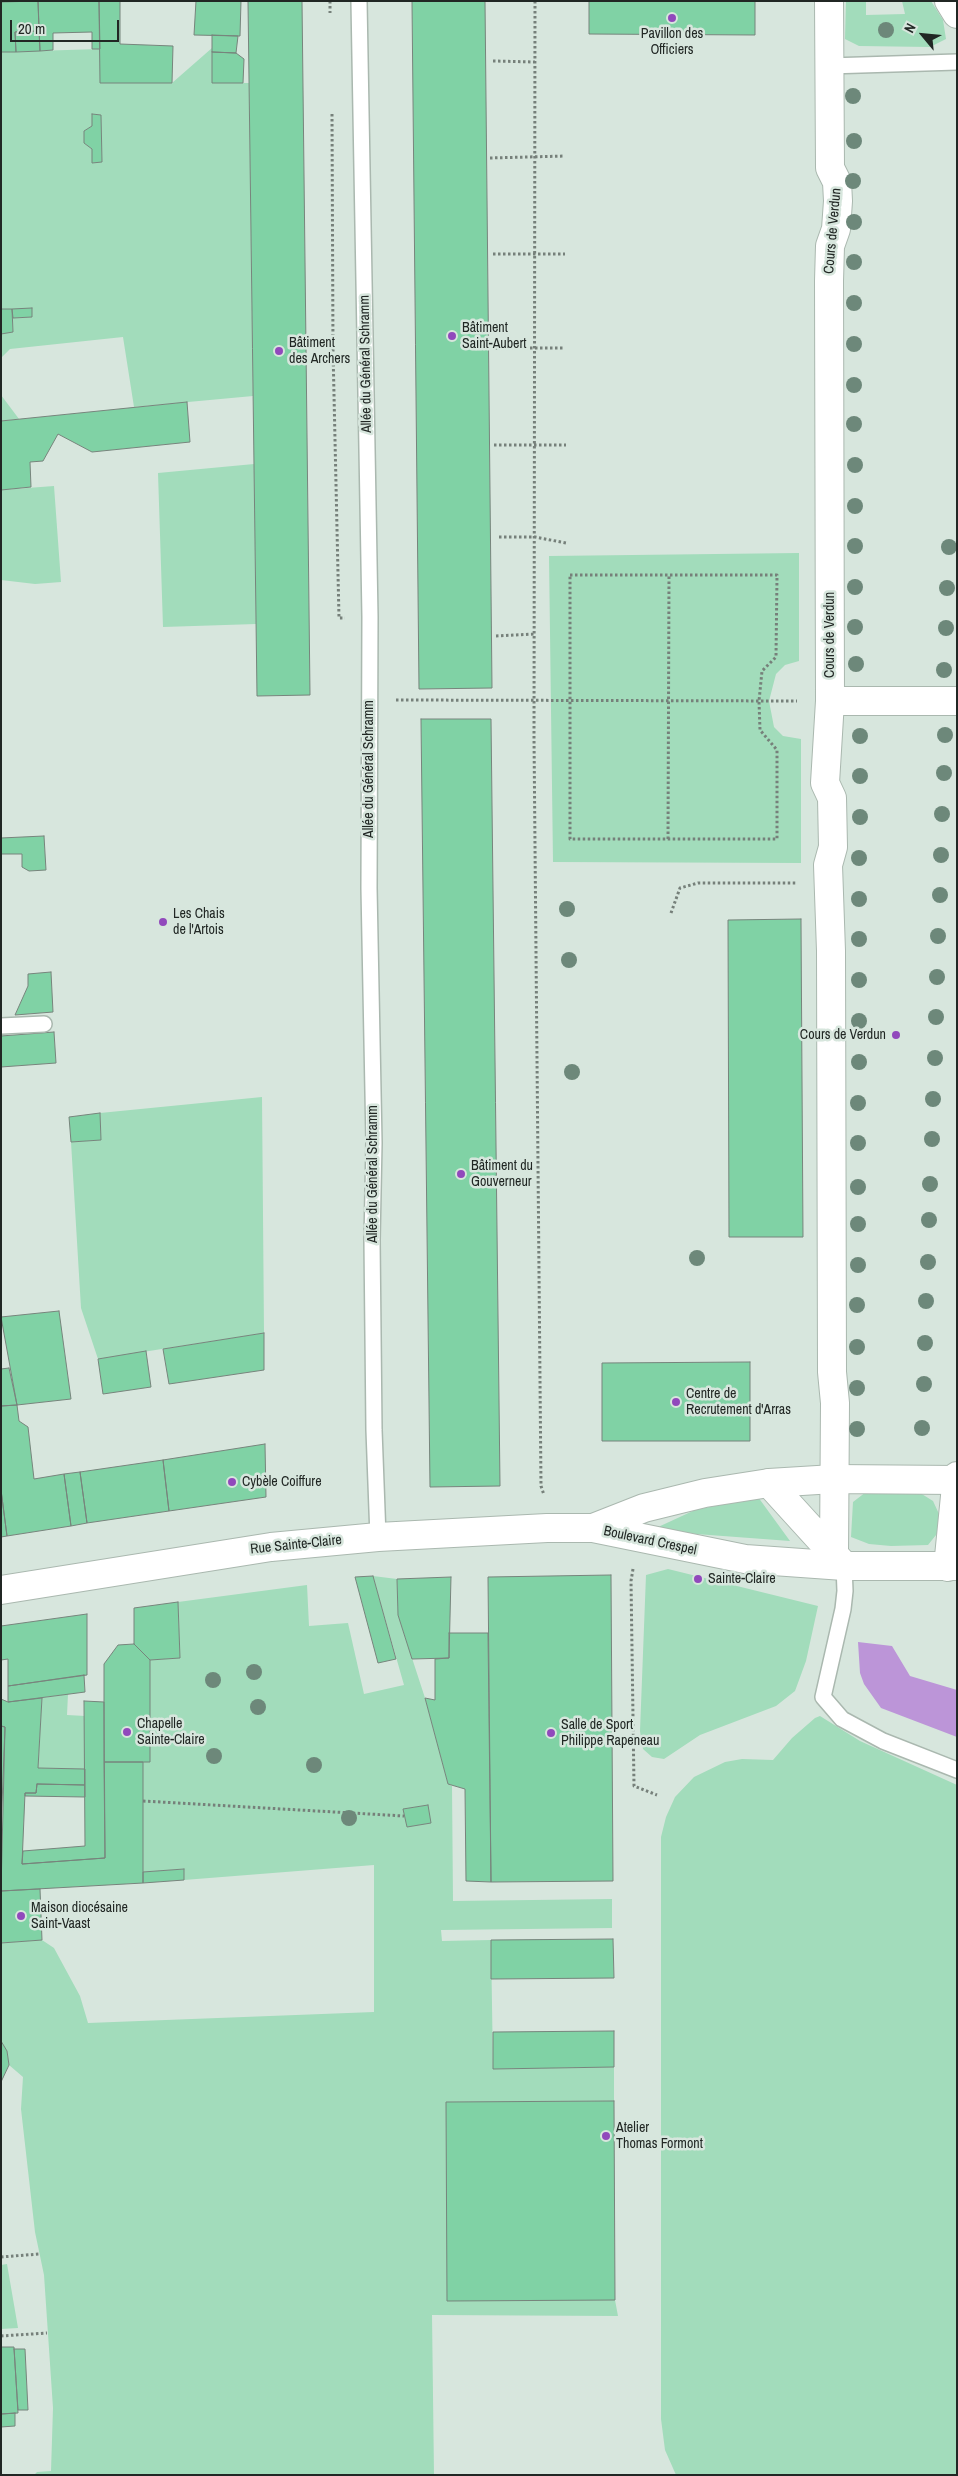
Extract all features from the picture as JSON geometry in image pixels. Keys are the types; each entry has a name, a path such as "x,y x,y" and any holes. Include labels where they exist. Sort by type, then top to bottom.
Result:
{"street":[{"name":"Cours de Verdun","path":"829,1 830,168 837,182 838,201 836,229 830,246 829,281 830,702 825,783 832,798 833,847 828,865 831,951 832,1353 835,1403 834,1479 839,1560"},
{"path":"949,1 957,14"},
{"path":"830,702 957,701"},
{"path":"952,1567 957,1476"},
{"name":"Boulevard Crespel","path":"593,1528 644,1508 705,1493 769,1483 834,1479 957,1480"},
{"path":"769,1483 839,1560"},
{"name":"Rue Sainte-Claire","path":"1,1590 271,1547 378,1537 547,1528 593,1528"},
{"name":"Boulevard Crespel","path":"593,1528 638,1536 700,1552 744,1559 839,1560 952,1567"}],"lane":[{"name":"Allée du Général Schramm","path":"359,1 370,617 369,888 374,1143 372,1240 378,1537"},
{"path":"829,66 957,62"},
{"path":"1,1026 44,1024"},
{"path":"839,1560 845,1591 843,1609 824,1697 842,1718 875,1737 957,1770"}],"path":[{"path":"330,1 330,21"},
{"path":"535,1 534,701 541,1486"},
{"path":"493,61 535,62"},
{"path":"332,107 333,350 340,618 370,617"},
{"path":"490,158 565,156"},
{"path":"493,254 566,254"},
{"path":"495,348 565,348"},
{"path":"494,445 566,445"},
{"path":"499,537 535,537 566,543"},
{"path":"570,575 777,575 776,657 762,671 759,701 760,730 777,750 777,838 570,839 570,701 570,575"},
{"path":"668,838 669,575"},
{"path":"496,636 535,634"},
{"path":"369,699 830,702"},
{"path":"671,913 680,888 698,883 801,883"},
{"path":"638,1536 631,1581 634,1786 657,1795"},
{"path":"143,1801 404,1816"},
{"path":"1,2257 39,2254"},
{"path":"1,2336 47,2333"}],"green space":[{"path":"846,1 866,1 866,15 905,14 902,1 931,1 943,20 946,39 930,47 859,46 845,39"},
{"path":"212,48 212,83 249,83 253,396 134,407 123,337 10,349 1,358 1,334 13,332 13,318 32,317 32,309 1,309 1,52 100,49 100,83 172,83","holes":["92,114 101,115 102,162 92,163 92,149 84,143 84,131 92,126"]},
{"path":"1,395 19,419 1,421"},
{"path":"254,464 256,624 163,627 158,473"},
{"path":"54,486 61,582 35,584 1,580 1,490"},
{"path":"799,553 799,661 785,665 776,674 769,701 774,727 783,736 801,739 801,863 553,862 549,556"},
{"path":"262,1097 264,1333 98,1359 81,1308 71,1142 101,1140 100,1113"},
{"path":"917,1491 933,1501 939,1514 940,1530 928,1545 891,1546 869,1544 851,1537 853,1502 866,1492"},
{"path":"758,1497 790,1541 696,1534 656,1528 695,1510"},
{"path":"668,1569 818,1606 806,1661 795,1691 776,1706 700,1735 664,1759 652,1757 643,1749 640,1731 646,1575"},
{"path":"373,1576 397,1579 398,1615 425,1698 448,1784 452,1786 453,1901 612,1899 612,1928 441,1930 442,1941 491,1940 493,2069 614,2067 614,2101 447,2102 615,2300 618,2316 432,2315 434,2475 34,2475 37,2472 51,2471 53,2408 44,2275 35,2232 21,2109 23,2077 9,2065 7,2051 1,2041 1,1943 42,1940 54,1948 80,1996 88,2023 374,2012 374,1865 184,1880 184,1869 143,1872 143,1762 150,1762 150,1660 180,1658 178,1602 307,1585 309,1626 348,1623 364,1694 404,1685","holes":["428,1805 431,1823 407,1827 404,1809"]},
{"path":"68,1694 67,1715 85,1716 85,1769 38,1768 42,1698"},
{"path":"820,1716 860,1741 957,1785 957,2475 676,2475 665,2450 661,2419 661,1837 666,1817 675,1797 694,1777 725,1762 742,1759 773,1760 792,1738 815,1718"},
{"path":"7,2264 18,2328 1,2329 1,2265"}],"shaded area":[{"path":"858,1642 892,1646 910,1676 957,1690 957,1737 881,1708 864,1684 860,1673"}],"building":[{"path":"38,1 39,31 15,32 16,52 1,52 1,2"},
{"path":"38,1 99,1 100,49 92,49 92,32 53,33 53,50 40,51"},
{"path":"99,1 120,1 120,44 173,46 172,83 100,83"},
{"path":"196,1 241,1 240,36 194,35"},
{"name":"Bâtiment des Archers","path":"248,1 302,1 310,695 257,696"},
{"name":"Bâtiment Saint-Aubert","path":"412,1 485,1 492,688 419,689"},
{"name":"Pavillon des Officiers","path":"589,1 755,1 755,35 589,34"},
{"path":"39,31 40,51 16,52 15,32"},
{"path":"212,35 238,36 236,53 212,52"},
{"path":"212,52 236,53 244,59 243,83 212,83"},
{"path":"92,114 101,115 102,162 92,163 92,149 84,143 84,131 92,126"},
{"path":"32,308 32,317 13,318 12,309"},
{"path":"1,309 12,309 13,332 1,334"},
{"path":"187,402 190,442 92,452 58,434 43,461 30,462 31,487 1,490 1,421"},
{"name":"Bâtiment du Gouverneur","path":"421,719 491,719 500,1486 430,1487"},
{"path":"44,836 46,870 29,871 22,867 22,854 1,854 1,838"},
{"path":"801,919 803,1237 729,1237 728,920"},
{"path":"51,972 53,1012 15,1015 28,986 28,974"},
{"path":"54,1032 56,1063 1,1067 1,1036"},
{"path":"100,1113 101,1140 71,1142 69,1117"},
{"path":"59,1311 71,1399 17,1405 1,1317"},
{"path":"264,1333 264,1370 169,1384 163,1349"},
{"path":"146,1351 151,1387 103,1394 98,1359"},
{"name":"Centre de Recrutement d'Arras","path":"750,1362 750,1441 602,1441 602,1363"},
{"path":"9,1368 17,1405 1,1406 1,1369"},
{"path":"17,1405 19,1421 28,1427 34,1479 64,1474 71,1526 7,1536 1,1490 1,1406"},
{"path":"265,1444 266,1497 169,1511 163,1460"},
{"path":"163,1460 169,1511 87,1523 80,1472"},
{"path":"80,1472 87,1523 71,1526 64,1474"},
{"path":"1,1490 7,1536 1,1537"},
{"name":"Salle de Sport Philippe Rapeneau","path":"611,1575 613,1881 491,1882 488,1577"},
{"path":"373,1576 396,1659 378,1663 355,1577"},
{"path":"451,1577 449,1658 412,1659 398,1615 397,1579"},
{"path":"178,1602 180,1658 150,1660 134,1644 134,1608"},
{"path":"87,1614 87,1675 8,1686 8,1659 1,1660 1,1626"},
{"path":"449,1633 488,1633 491,1882 466,1881 465,1789 448,1784 425,1698 435,1700 435,1659 449,1658"},
{"name":"Chapelle Sainte-Claire","path":"134,1644 150,1660 150,1762 104,1762 104,1664 118,1645"},
{"path":"84,1675 85,1692 8,1702 8,1686"},
{"path":"42,1698 38,1768 85,1769 85,1785 37,1784 36,1793 25,1793 22,1864 105,1858 104,1762 143,1762 143,1883 1,1891 5,1727 1,1726 1,1699 8,1702"},
{"path":"84,1701 104,1702 105,1858 22,1864 23,1851 85,1846"},
{"path":"1,1726 5,1727 1,1831"},
{"path":"37,1784 85,1785 85,1797 25,1796 25,1793 36,1793"},
{"path":"428,1805 431,1823 407,1827 403,1809"},
{"path":"184,1869 184,1880 143,1883 143,1872"},
{"name":"Maison diocésaine Saint-Vaast","path":"40,1889 42,1940 1,1943 1,1891"},
{"path":"613,1939 614,1978 491,1979 491,1940"},
{"path":"614,2031 614,2067 493,2069 493,2032"},
{"path":"1,2041 7,2051 9,2065 1,2082"},
{"path":"614,2101 615,2300 447,2301 446,2102"},
{"path":"1,2347 14,2347 18,2413 1,2414"},
{"path":"14,2349 25,2349 28,2410 18,2410"},
{"path":"15,2413 15,2426 1,2427 1,2414"}],"place":[{"name":"Pavillon des Officiers","path":"672,18"},
{"name":"Bâtiment Saint-Aubert","path":"452,336"},
{"name":"Bâtiment des Archers","path":"279,351"},
{"name":"Les Chais de l'Artois","path":"163,922"},
{"name":"Cours de Verdun","path":"896,1035"},
{"name":"Bâtiment du Gouverneur","path":"461,1174"},
{"name":"Centre de Recrutement d'Arras","path":"676,1402"},
{"name":"Cybèle Coiffure","path":"232,1482"},
{"name":"Sainte-Claire","path":"698,1579"},
{"name":"Chapelle Sainte-Claire","path":"127,1732"},
{"name":"Salle de Sport Philippe Rapeneau","path":"551,1733"},
{"name":"Maison diocésaine Saint-Vaast","path":"21,1916"},
{"name":"Atelier Thomas Formont","path":"606,2136"}]}
